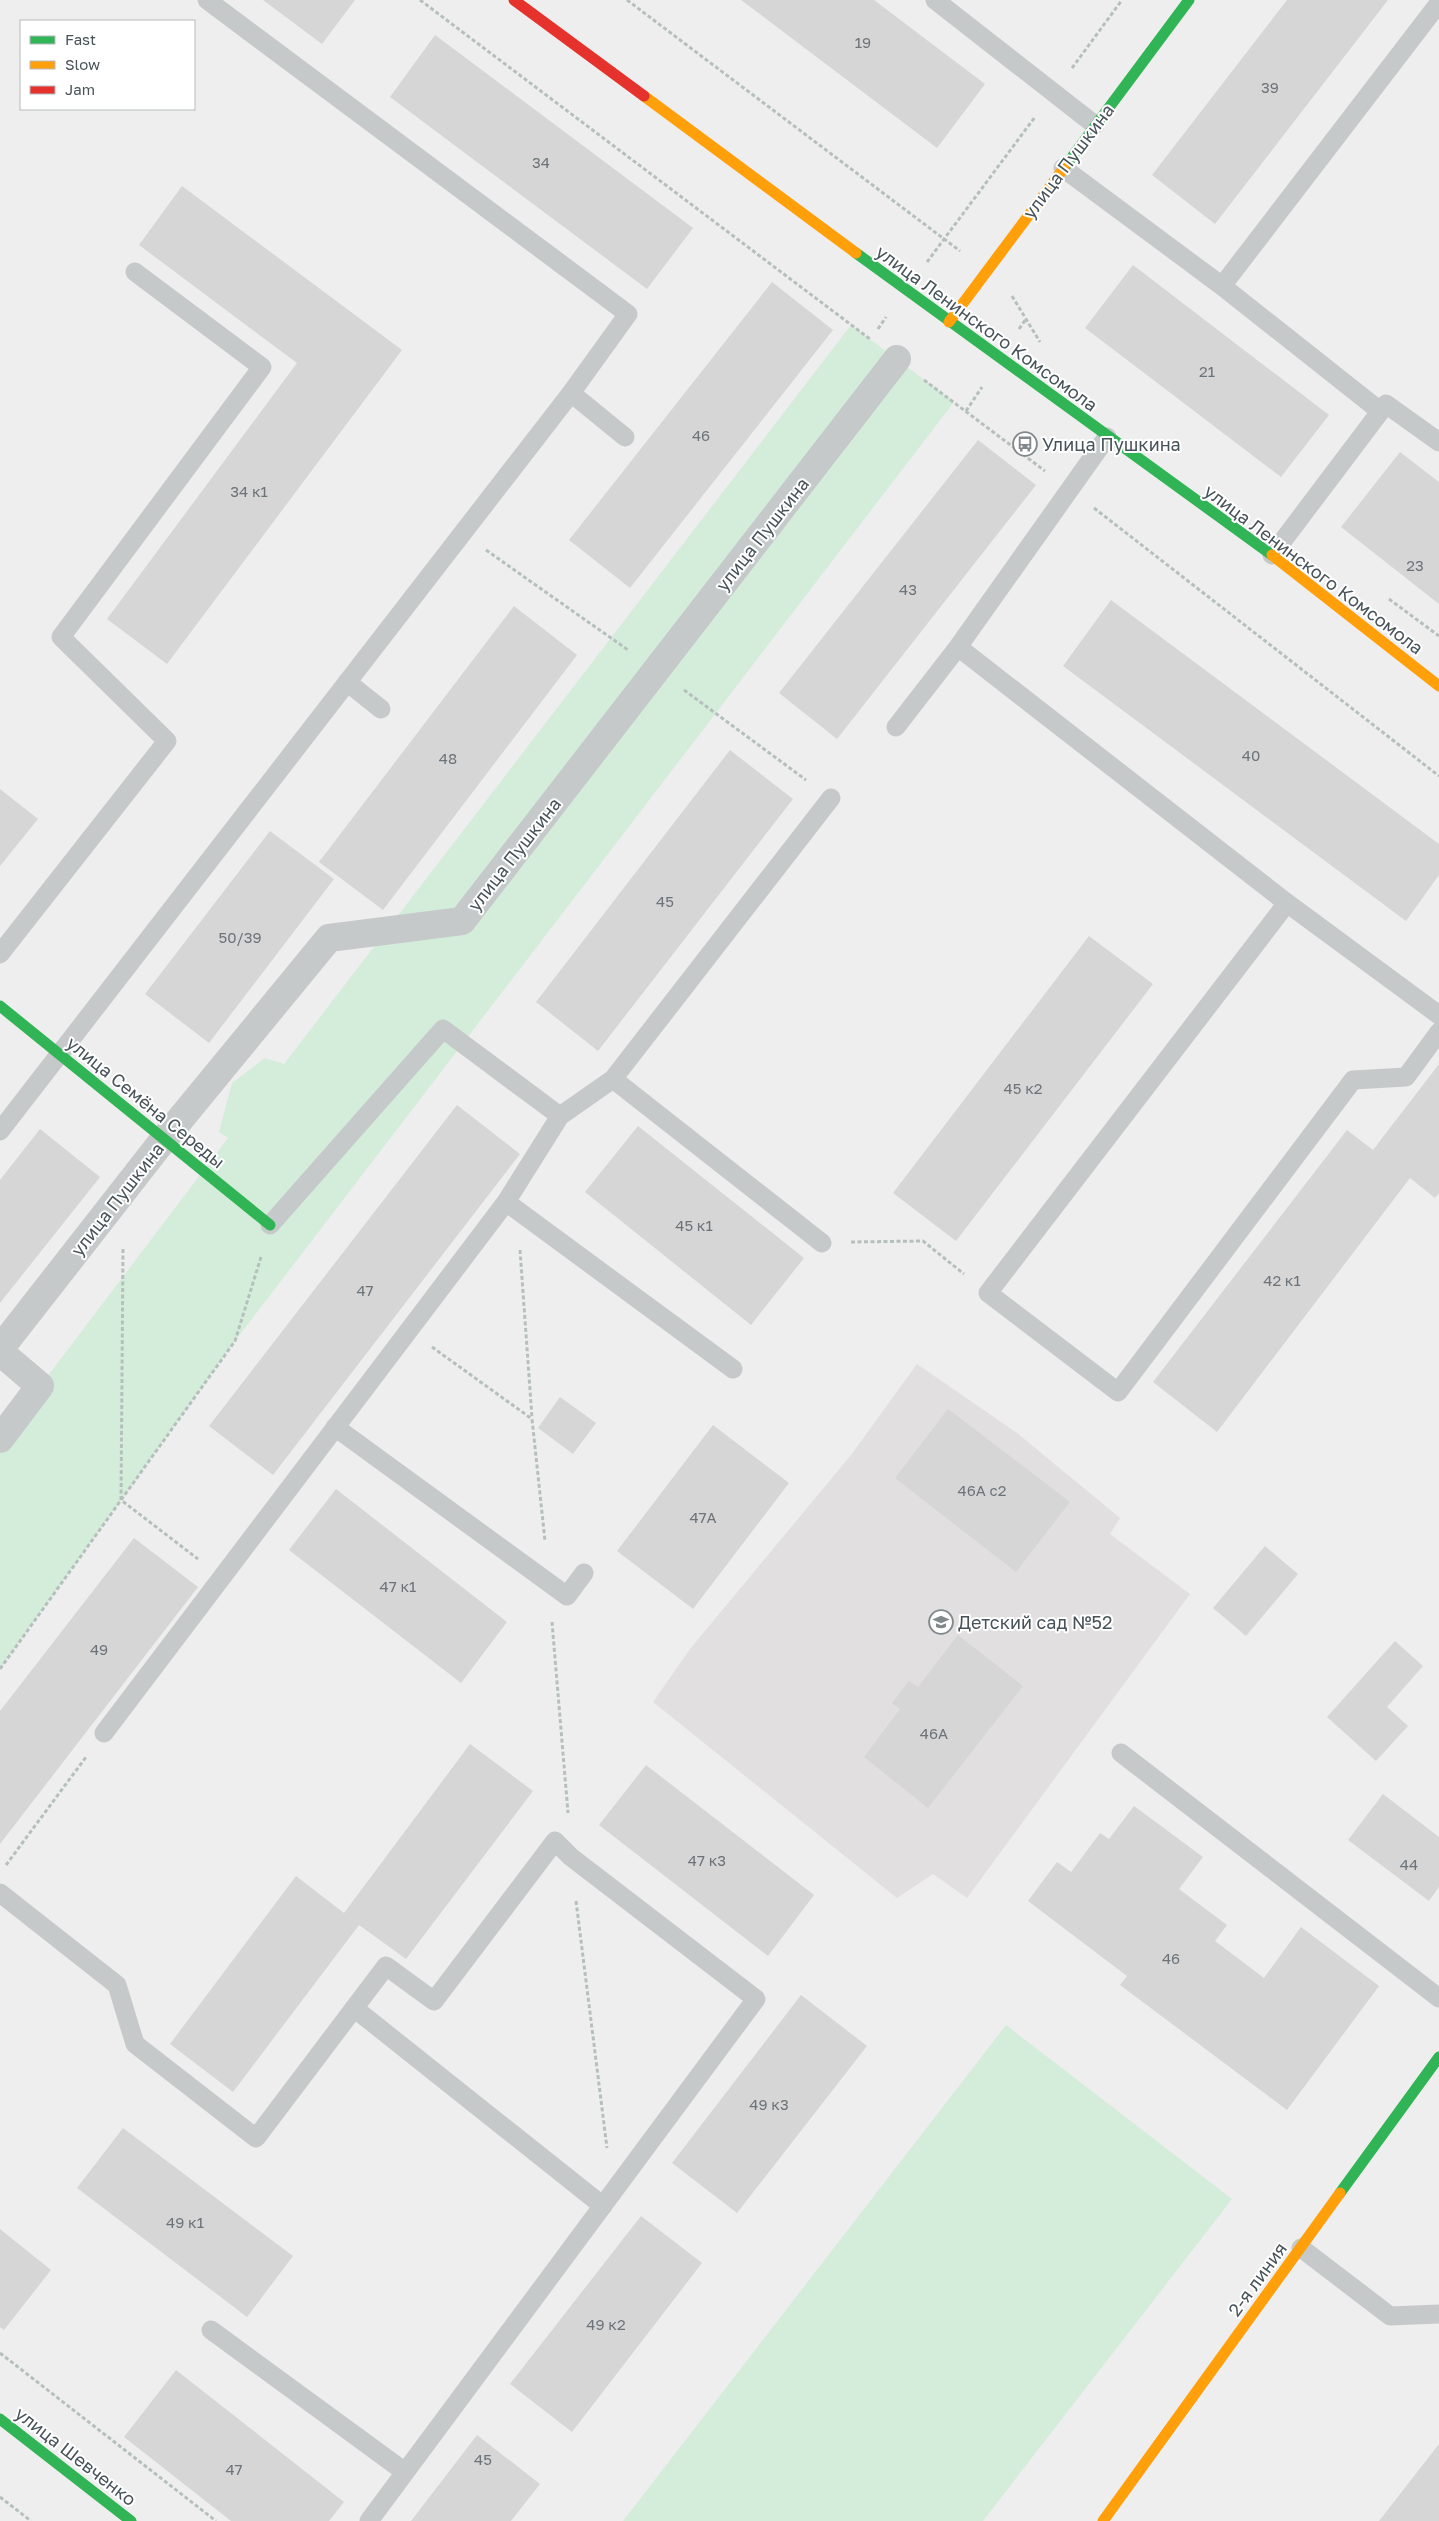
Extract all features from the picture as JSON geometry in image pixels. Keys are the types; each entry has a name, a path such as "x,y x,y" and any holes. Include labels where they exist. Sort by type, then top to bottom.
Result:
{"street":[{"name":"улица Ленинского Комсомола","path":"514,0 949,322 1272,555 1439,686"},
{"name":"улица Пушкина","path":"949,322 1189,0"},
{"name":"улица Пушкина","path":"0,1439 40,1386 0,1351 164,1139 329,938 462,921 897,359"},
{"name":"улица Семёна Середы","path":"0,1006 270,1225"},
{"name":"2-я линия","path":"1103,2521 1439,2058"},
{"name":"улица Шевченко","path":"0,2419 131,2521"}],"lane":[{"path":"0,1130 571,393 628,314 206,0"},
{"path":"935,0 1095,125"},
{"path":"1222,286 1439,3"},
{"path":"1063,168 1222,286 1380,411"},
{"path":"0,954 167,741 62,637 262,367 135,272"},
{"path":"571,393 625,437"},
{"path":"1272,555 1386,404 1439,442"},
{"path":"896,727 958,647 1107,437"},
{"path":"958,647 1287,903 1439,1015"},
{"path":"347,682 381,710"},
{"path":"104,1733 409,1330 512,1206 560,1116 614,1079 831,798"},
{"path":"1287,903 988,1293 1118,1392 1353,1080 1406,1076 1439,1032"},
{"path":"270,1225 443,1029 560,1116"},
{"path":"614,1079 822,1243"},
{"path":"512,1206 733,1369"},
{"path":"335,1427 566,1596 584,1573"},
{"path":"1121,1753 1439,1998"},
{"path":"0,1893 117,1985 135,2044 256,2138 386,1966 434,2001 555,1841 571,1856 756,1998 369,2521"},
{"path":"354,2008 608,2200"},
{"path":"1301,2248 1390,2316 1439,2314"},
{"path":"211,2330 405,2472"}],"path":[{"path":"420,0 1070,489 1439,776"},
{"path":"627,0 944,239 1122,0"},
{"path":"121,1500 123,1191"},
{"path":"512,1206 549,1584 571,1856 608,2200"},
{"path":"0,1669 235,1341 270,1225"},
{"path":"822,1243 923,1241 988,1293"},
{"path":"409,1330 532,1419"},
{"path":"121,1500 222,1578"},
{"path":"0,1873 104,1733"},
{"path":"0,2353 216,2521"},
{"path":"0,2497 31,2521"}],"shaded area":[{"name":"Детский сад №52","path":"917,1364 1017,1433 1120,1518 1110,1534 1190,1594 967,1898 933,1874 897,1898 653,1702 690,1649 851,1455"}],"green space":[{"path":"851,325 954,402 235,1341 0,1669 0,1439 228,1138 219,1132 232,1083 265,1058 284,1064"},
{"path":"1006,2025 1232,2199 983,2521 623,2521"}],"building":[{"path":"263,0 355,0 322,44"},
{"path":"741,0 874,0 985,84 937,148"},
{"path":"1287,0 1388,0 1215,224 1152,175"},
{"path":"435,35 693,228 647,289 390,97"},
{"path":"182,186 402,350 167,664 107,619 297,363 139,245"},
{"path":"1133,265 1329,415 1281,477 1085,328"},
{"path":"772,282 833,330 630,588 569,540"},
{"path":"978,440 1036,485 837,739 779,693"},
{"path":"1400,452 1439,482 1439,604 1341,527"},
{"path":"1111,600 1439,844 1439,875 1406,921 1063,666"},
{"path":"514,606 577,655 383,910 319,862"},
{"path":"730,750 793,799 598,1051 536,1002"},
{"path":"0,789 38,819 0,866"},
{"path":"270,831 334,879 209,1043 145,994"},
{"path":"1089,936 1153,984 956,1241 893,1193"},
{"path":"1439,1064 1439,1193 1435,1198 1410,1178 1217,1432 1153,1382 1347,1130 1373,1150"},
{"path":"457,1105 520,1154 273,1475 209,1426"},
{"path":"638,1126 804,1258 751,1325 585,1192"},
{"path":"40,1129 100,1177 0,1303 0,1180"},
{"path":"560,1397 596,1423 573,1454 538,1428"},
{"path":"948,1409 1070,1502 1016,1572 895,1478"},
{"path":"713,1425 789,1483 693,1609 617,1551"},
{"path":"336,1489 507,1622 461,1683 289,1550"},
{"path":"134,1538 198,1587 0,1844 0,1711"},
{"path":"1265,1546 1298,1574 1246,1636 1213,1608"},
{"path":"958,1635 1023,1686 928,1808 864,1757 900,1709 892,1703 909,1681 918,1687"},
{"path":"1395,1641 1423,1666 1387,1707 1408,1726 1376,1761 1327,1717"},
{"path":"470,1744 533,1791 406,1959 359,1925 233,2092 170,2044 296,1876 344,1913"},
{"path":"646,1765 814,1895 768,1956 599,1825"},
{"path":"1383,1794 1439,1837 1439,1887 1429,1901 1348,1840"},
{"path":"1134,1806 1203,1857 1179,1889 1227,1925 1215,1941 1264,1978 1301,1927 1379,1986 1287,2110 1120,1985 1127,1976 1028,1901 1057,1862 1071,1872 1100,1833 1109,1839"},
{"path":"801,1995 867,2046 737,2213 672,2163"},
{"path":"123,2128 293,2256 247,2317 77,2188"},
{"path":"641,2216 702,2263 572,2432 510,2384"},
{"path":"0,2229 51,2270 4,2330 0,2327"},
{"path":"176,2370 344,2502 329,2521 231,2521 124,2437"},
{"path":"477,2435 540,2484 511,2521 411,2521"},
{"path":"1439,2444 1439,2521 1379,2521"}],"traffic: fast":[{"path":"1064,168 1189,0"},
{"path":"856,253 1272,555"},
{"path":"0,1006 270,1225"},
{"path":"1340,2193 1439,2057"},
{"path":"0,2419 131,2521"}],"traffic: slow":[{"path":"644,96 856,253"},
{"path":"949,322 1064,168"},
{"path":"1272,555 1439,686"},
{"path":"1103,2521 1340,2193"}],"traffic: jam":[{"path":"514,0 644,96"}],"place":[{"name":"Улица Пушкина","path":"1025,444"},
{"name":"Детский сад №52","path":"941,1622"}]}
